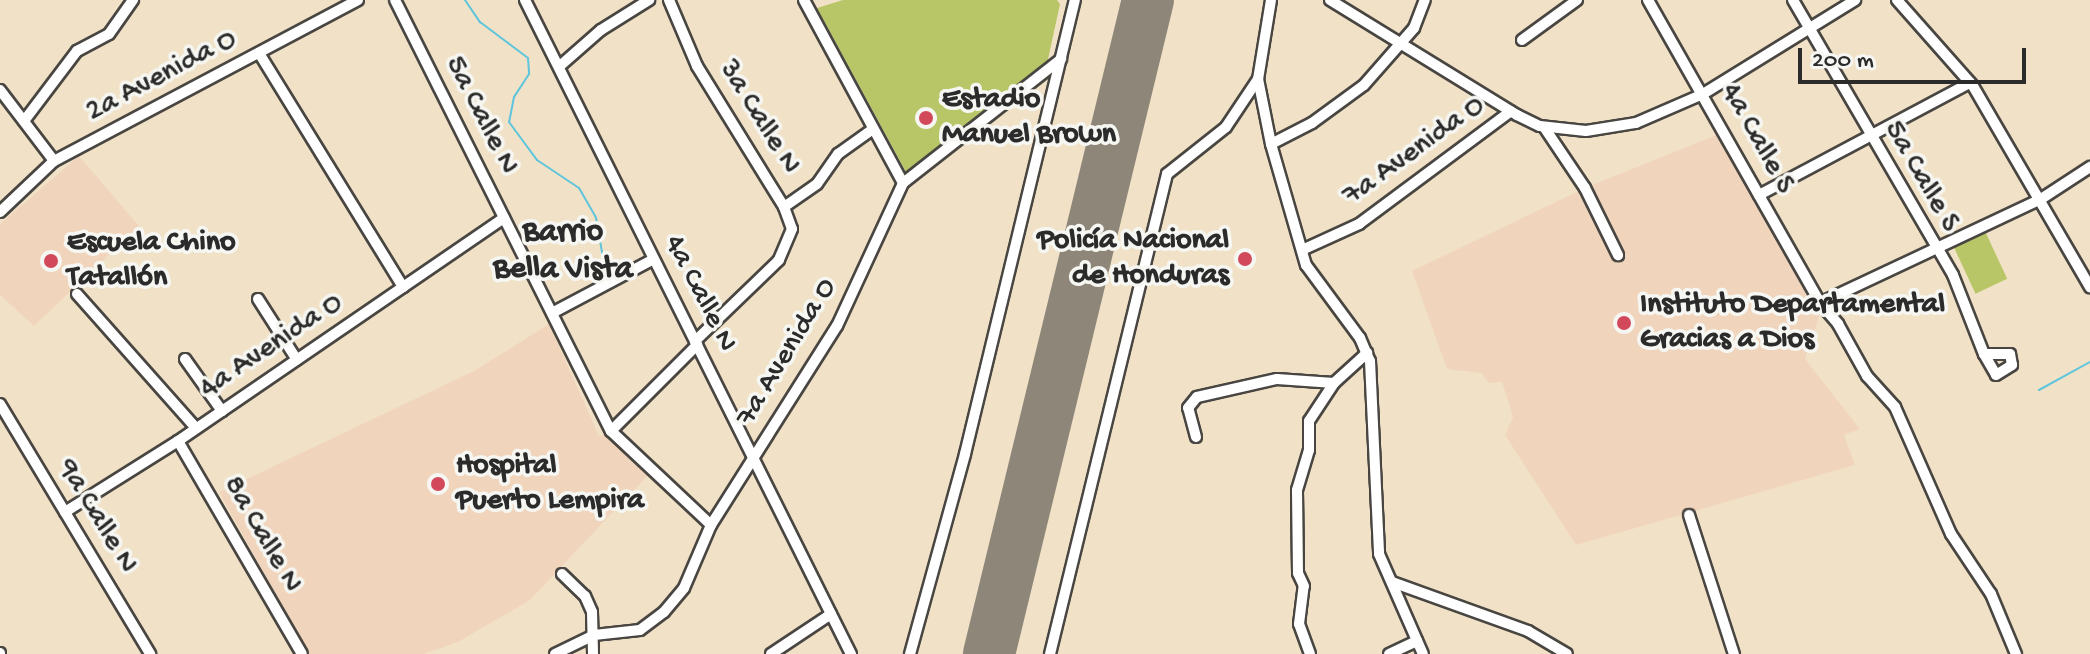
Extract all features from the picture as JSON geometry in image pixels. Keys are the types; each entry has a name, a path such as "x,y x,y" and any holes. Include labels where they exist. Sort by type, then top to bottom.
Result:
{"street":[{"path":"24,121 77,51 109,34 133,0"},
{"name":"2a Avenida O","path":"0,212 54,161 358,0"},
{"name":"5a Calle N","path":"395,0 611,431 711,525"},
{"name":"4a Calle N","path":"525,0 561,65 654,259 755,454 851,654"},
{"path":"561,65 601,30 649,0"},
{"name":"3a Calle N","path":"669,0 697,66 784,207 792,229 779,260 696,343"},
{"path":"1066,0 1072,12"},
{"path":"910,654 965,454 1075,0"},
{"path":"1271,0 1258,79 1271,144 1302,250 1314,278 1367,353 1378,538 1392,582 1423,654"},
{"path":"1330,0 1511,111 1544,127 1616,129 1703,94 1808,26 1855,0"},
{"path":"1271,144 1312,123 1364,85 1414,28 1425,0"},
{"path":"1522,40 1577,0"},
{"name":"4a Calle S","path":"1648,0 1820,303 1838,324 1867,376 1895,407 1951,534 1991,594 2016,654"},
{"name":"5a Calle S","path":"1793,0 1934,249 1953,275 1984,354"},
{"path":"1897,0 1970,83 2090,287"},
{"path":"808,1 903,183"},
{"path":"259,53 403,287"},
{"name":"7a Avenida O","path":"555,654 594,635 640,630 664,612 684,588 711,525 837,326 903,183 1061,59"},
{"path":"1050,654 1167,174 1226,127 1258,79"},
{"path":"1759,195 1970,83"},
{"path":"0,90 54,161"},
{"name":"7a Avenida O","path":"1302,250 1359,224 1511,111"},
{"path":"1544,127 1585,188 1618,255"},
{"path":"784,207 817,184 838,154 873,129"},
{"path":"1820,303 2041,199 2090,167"},
{"name":"4a Avenida O","path":"65,512 178,441 504,218"},
{"path":"552,313 654,259"},
{"path":"77,294 196,428"},
{"path":"258,299 297,360"},
{"path":"611,431 696,343"},
{"path":"1310,654 1299,624 1304,586 1298,573 1297,490 1309,450 1309,421 1334,383 1367,353"},
{"path":"185,359 222,411"},
{"path":"1196,437 1188,408 1197,397 1277,379 1334,383"},
{"name":"9a Calle N","path":"0,404 150,654"},
{"name":"8a Calle N","path":"178,441 302,654"},
{"path":"1689,515 1734,654"},
{"path":"562,574 585,596 594,635 593,654"},
{"path":"1392,582 1528,631 1567,654"},
{"path":"771,654 831,614"},
{"path":"1389,654 1417,641"}],"shaded area":[{"name":"Instituto Departamental Gracias a Dios","path":"1719,134 1823,305 1805,359 1860,429 1844,435 1855,465 1576,545 1505,435 1513,417 1502,382 1489,383 1481,373 1447,369 1412,271 1585,188"},
{"name":"Escuela Chino Tatallón","path":"79,156 139,226 34,326 0,295 0,224"},
{"name":"Hospital Puerto Lempira","path":"549,324 599,436 605,435 648,475 530,600 460,641 424,654 309,654 219,492 474,371"}],"green space":[{"name":"Estadio Manuel Brown","path":"843,0 1057,0 1060,4 1047,64 906,172 817,8"},
{"path":"1984,229 2007,279 1976,294 1952,244"}],"waterway":[{"path":"465,0 480,22 528,58 529,74 514,97 509,122 537,160 579,188 596,218 603,257 611,264"},
{"path":"2039,390 2090,362"}],"runway":[{"path":"989,654 1148,0"}],"place":[{"name":"Estadio Manuel Brown","path":"926,118"},
{"name":"Policía Nacional de Honduras","path":"1245,259"},
{"name":"Escuela Chino Tatallón","path":"51,261"},
{"name":"Instituto Departamental Gracias a Dios","path":"1624,323"},
{"name":"Hospital Puerto Lempira","path":"438,484"}],"district":[{"name":"Barrio Bella Vista","path":"563,252"}]}
